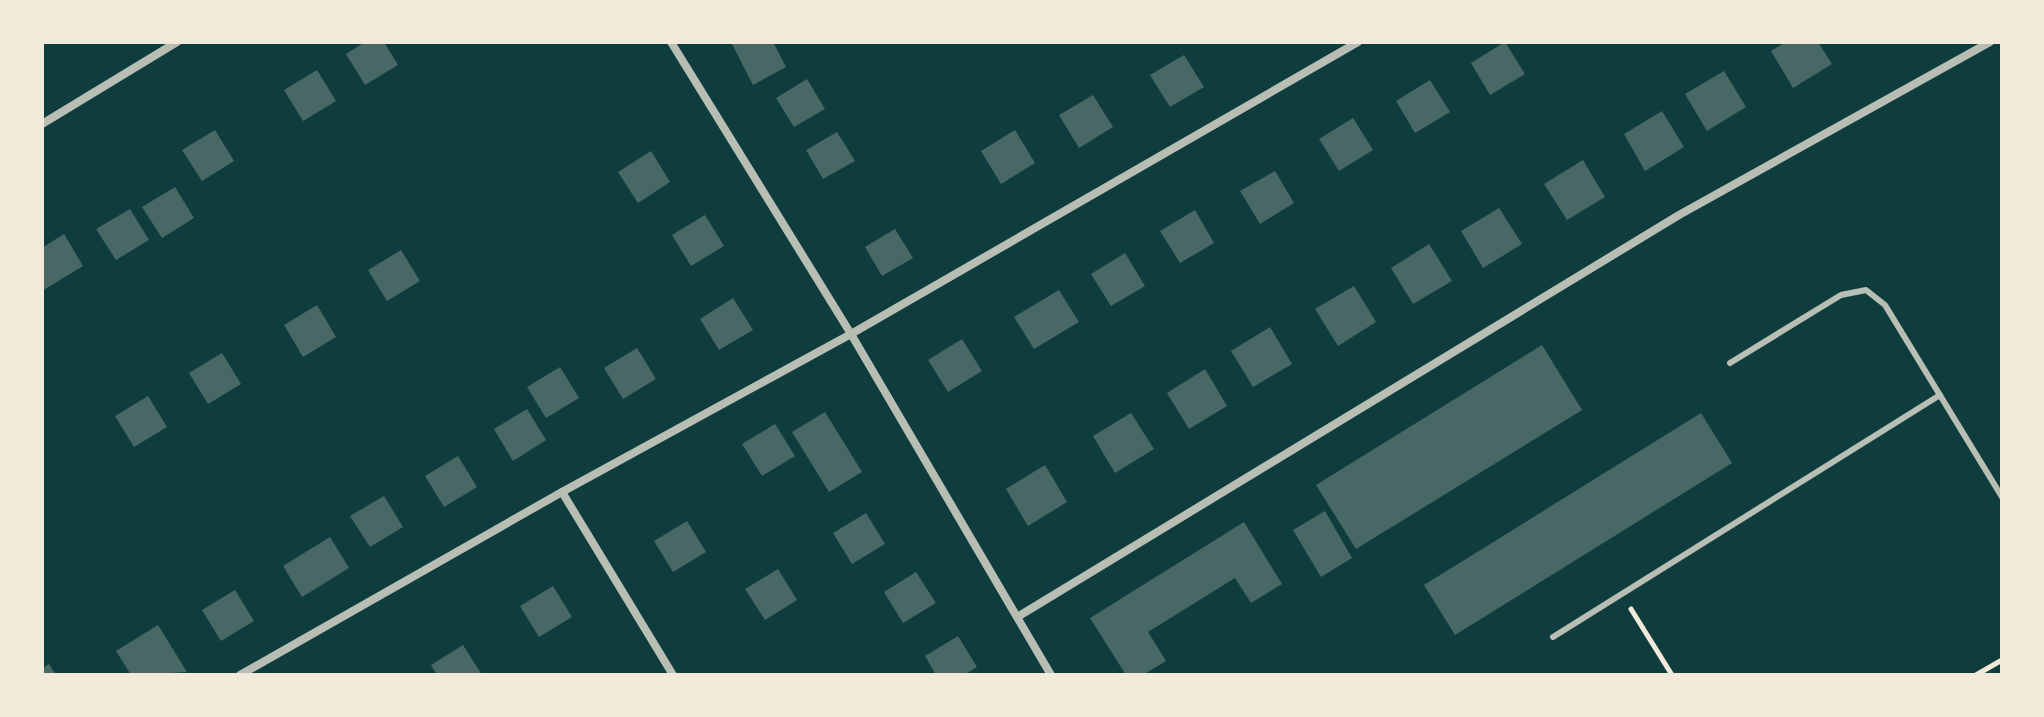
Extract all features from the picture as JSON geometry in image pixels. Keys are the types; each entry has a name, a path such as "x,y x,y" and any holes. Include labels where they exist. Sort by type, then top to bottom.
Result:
{"street":[{"path":"42,124 177,42"},
{"path":"671,42 851,334 1051,675"},
{"path":"240,675 562,492 851,334 1358,42"},
{"path":"1019,616 1679,215 1990,42"},
{"path":"562,492 673,675"}],"lane":[{"path":"1730,363 1841,295 1866,290 1885,305 2002,497"},
{"path":"1553,637 1940,395"}],"path":[{"path":"1622,594 1672,675"},
{"path":"1976,675 2002,660"}],"building":[{"path":"365,42 384,42 398,65 365,85 346,54"},
{"path":"731,42 773,42 786,67 753,85"},
{"path":"1505,42 1525,74 1490,95 1471,63"},
{"path":"1786,42 1818,42 1832,64 1793,88 1771,51"},
{"path":"1184,55 1204,87 1170,107 1150,75"},
{"path":"317,70 336,101 303,121 284,90"},
{"path":"1724,71 1746,107 1707,131 1685,94"},
{"path":"807,79 825,109 794,127 776,98"},
{"path":"1430,80 1450,112 1415,133 1396,101"},
{"path":"1093,95 1113,127 1079,148 1059,115"},
{"path":"1662,111 1684,147 1645,171 1624,134"},
{"path":"1353,118 1373,150 1339,171 1319,139"},
{"path":"215,130 234,161 202,181 182,150"},
{"path":"1015,130 1035,163 1001,184 981,151"},
{"path":"837,132 855,161 823,179 806,150"},
{"path":"651,151 670,182 638,203 618,172"},
{"path":"1583,160 1605,197 1567,220 1544,184"},
{"path":"1275,171 1294,203 1260,224 1240,191"},
{"path":"175,187 194,218 162,238 142,207"},
{"path":"1499,208 1522,244 1483,268 1461,231"},
{"path":"130,209 149,240 116,260 96,229"},
{"path":"1195,210 1214,243 1180,263 1160,231"},
{"path":"705,215 724,246 691,266 672,235"},
{"path":"895,229 913,258 882,276 865,247"},
{"path":"64,234 83,266 42,291 42,248"},
{"path":"1429,244 1452,281 1413,304 1391,268"},
{"path":"401,250 420,281 387,301 368,270"},
{"path":"1125,253 1145,286 1111,306 1091,274"},
{"path":"1354,286 1376,322 1338,346 1315,309"},
{"path":"1059,290 1079,322 1034,349 1014,317"},
{"path":"733,298 753,330 719,350 700,319"},
{"path":"317,305 336,337 303,357 284,325"},
{"path":"1270,327 1292,364 1253,387 1231,351"},
{"path":"962,339 982,371 948,392 928,360"},
{"path":"1542,345 1582,410 1356,549 1316,485"},
{"path":"637,348 656,379 623,399 604,368"},
{"path":"222,353 241,384 208,404 189,373"},
{"path":"560,367 579,398 546,418 527,387"},
{"path":"1205,369 1227,406 1189,429 1167,393"},
{"path":"148,396 167,427 134,447 115,416"},
{"path":"527,409 546,440 513,461 494,429"},
{"path":"825,412 862,472 829,492 792,432"},
{"path":"1131,413 1154,449 1115,473 1093,436"},
{"path":"1701,413 1732,463 1455,635 1424,585"},
{"path":"775,424 795,456 762,476 742,444"},
{"path":"458,456 477,487 444,507 425,476"},
{"path":"1045,465 1067,502 1028,526 1006,489"},
{"path":"384,496 403,527 370,547 350,516"},
{"path":"1325,511 1352,558 1321,577 1293,530"},
{"path":"866,513 885,544 852,564 833,533"},
{"path":"687,521 706,552 673,572 654,541"},
{"path":"1244,522 1282,584 1251,603 1235,578 1148,632 1166,661 1143,675 1126,675 1090,618"},
{"path":"330,537 349,568 302,597 283,566"},
{"path":"778,569 797,600 765,620 745,589"},
{"path":"916,572 936,603 903,623 884,592"},
{"path":"553,586 572,617 539,637 520,606"},
{"path":"235,590 254,621 221,641 202,610"},
{"path":"158,625 187,672 131,675 116,651"},
{"path":"958,636 977,667 964,675 936,675 925,656"},
{"path":"463,645 482,675 437,675 431,665"},
{"path":"49,664 56,675 42,675 42,669"}]}
